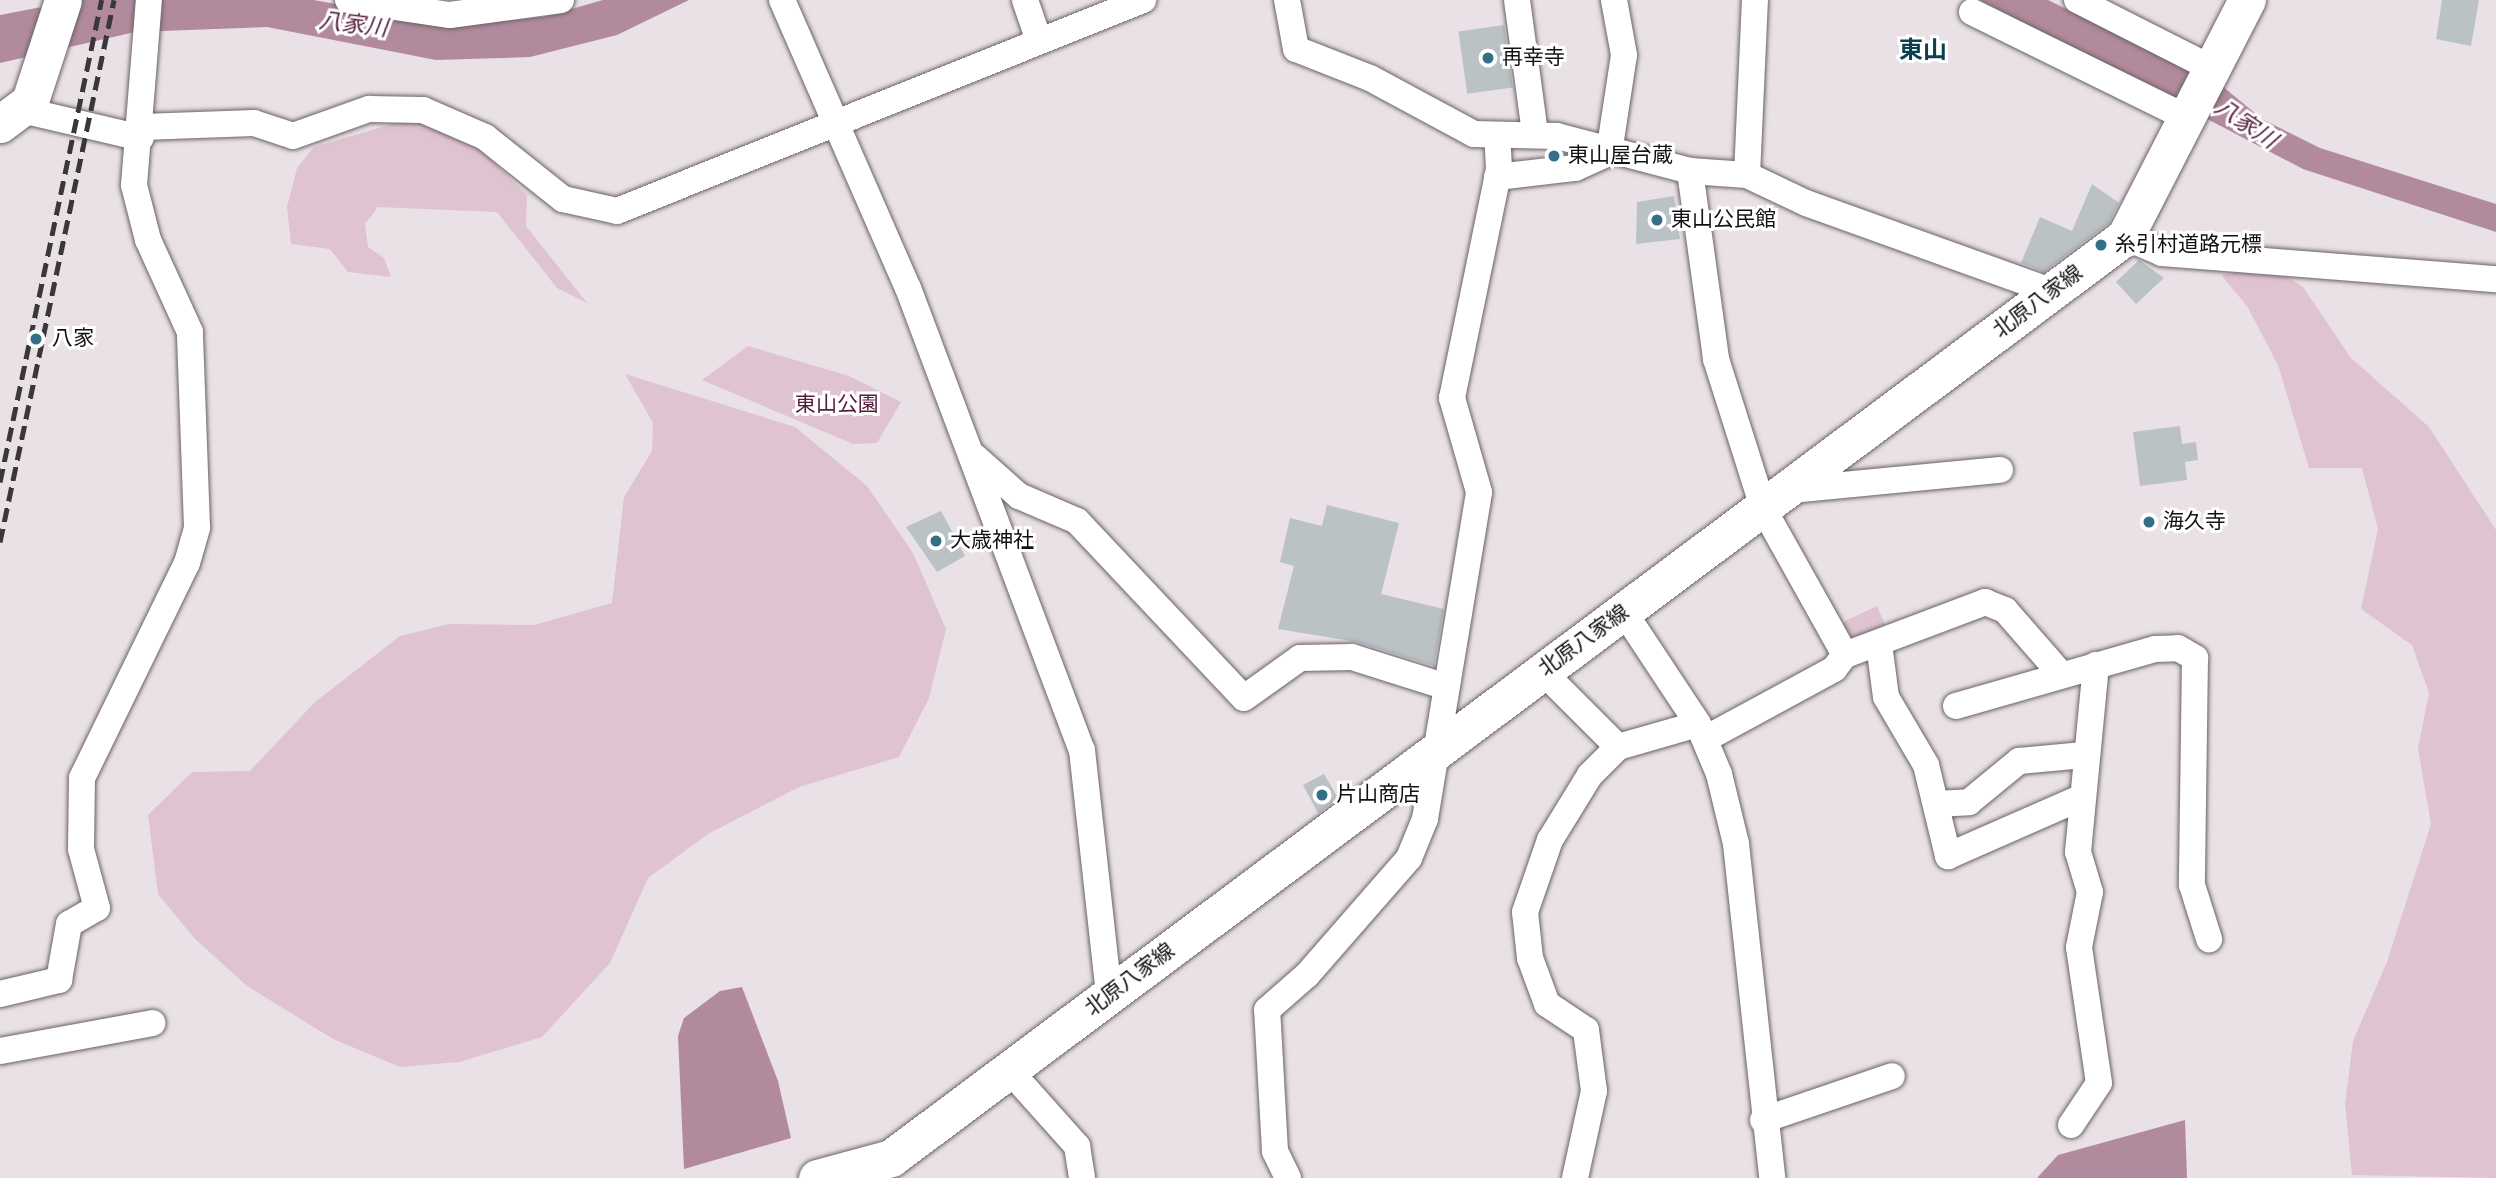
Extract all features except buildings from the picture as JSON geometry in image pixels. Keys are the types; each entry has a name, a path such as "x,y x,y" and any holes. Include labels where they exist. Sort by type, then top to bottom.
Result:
{"main road":[{"path":"11,117 48,55 63,0"},
{"name":"北原八家線","path":"817,1178 891,1158 1542,671 1778,500 2125,237 2247,0"}],"street":[{"path":"0,994 59,981 69,924 97,908 81,849 82,778 187,563 197,527 197,388 190,332 138,212 134,185 141,133 149,0"},
{"path":"348,0 450,15 483,6 561,0"},
{"path":"782,0 837,121 971,453 1082,750 1109,995"},
{"path":"1025,0 1038,41"},
{"path":"11,117 141,133 254,123 293,136 369,109 424,110 485,137 563,199 617,211 1143,0"},
{"path":"1287,0 1296,49 1370,78 1474,134 1497,136 1535,133 1690,171 1747,175 1806,203 2051,291"},
{"path":"1517,0 1535,133"},
{"path":"1609,153 1624,55 1614,0"},
{"path":"1747,175 1755,0"},
{"path":"2077,0 2130,12 2211,68"},
{"path":"1972,12 2187,118"},
{"path":"1288,1178 1275,1151 1267,1010 1307,975 1409,858 1425,819 1444,686 1479,492 1452,398 1497,177 1497,136"},
{"path":"1497,177 1575,168 1609,153"},
{"path":"1690,171 1716,359 1845,654"},
{"path":"2125,237 2162,253 2496,279"},
{"path":"971,453 1019,496 1077,521 1244,698 1300,658 1352,657 1444,686"},
{"path":"1778,500 2000,470"},
{"path":"1575,1178 1594,1091 1586,1030 1547,1004 1530,958 1525,912 1550,840 1590,775 1618,747 1703,731 1834,669 1845,654 1994,603 2059,671"},
{"path":"1624,612 1703,731 1736,844 1763,1120 1772,1178"},
{"path":"1879,644 1886,696 1926,765 1948,856 2080,797"},
{"path":"1956,706 2059,671 2096,665 2155,649 2178,648 2195,659 2192,885 2209,939"},
{"path":"2071,1125 2099,1083 2079,947 2090,892 2078,852 2084,755 2096,665"},
{"path":"1542,671 1618,747"},
{"path":"1936,804 1969,802 2019,761 2084,755"},
{"path":"0,1051 152,1023"},
{"path":"1010,1071 1077,1146 1082,1178"},
{"path":"1763,1120 1892,1076"}],"green space":[{"path":"399,122 438,123 474,143 527,195 526,226 587,303 557,288 497,212 378,207 365,224 368,247 384,258 391,277 348,272 330,249 291,244 287,207 297,168 314,147"},
{"path":"2269,266 2303,287 2351,358 2429,427 2496,530 2496,1178 2352,1175 2345,1104 2353,1041 2387,962 2431,824 2418,749 2429,693 2412,645 2361,609 2378,529 2362,468 2309,468 2278,365 2247,306 2221,275"},
{"name":"東山公園","path":"748,346 849,376 901,402 877,443 853,444 702,380"},
{"path":"625,374 795,427 867,486 913,553 946,629 929,698 899,757 799,787 708,834 648,878 610,963 542,1037 459,1062 400,1067 333,1039 247,986 194,938 158,894 148,815 192,772 250,771 315,702 400,636 449,624 534,625 612,603 624,497 652,451 653,423"},
{"path":"1877,606 1887,629 1854,647 1839,634 1845,621"}],"water":[{"name":"八家川","path":"78,0 314,0 453,26 543,17 603,0 689,0 617,35 530,57 436,60 267,27 135,32 0,63 0,15"},
{"name":"八家川","path":"1980,0 2048,0 2221,85 2262,119 2320,148 2496,204 2496,232 2303,169"},
{"path":"742,987 778,1081 791,1138 684,1169 678,1036 684,1018 720,991"},
{"path":"2185,1120 2187,1178 2037,1178 2058,1155"}],"railway":[{"path":"0,482 102,0"},
{"path":"0,542 114,0"}],"place":[{"name":"再幸寺","path":"1488,58"},
{"name":"東山屋台蔵","path":"1554,156"},
{"name":"東山公民館","path":"1657,220"},
{"name":"糸引村道路元標","path":"2101,245"},
{"name":"八家","path":"36,339"},
{"name":"海久寺","path":"2149,522"},
{"name":"大歳神社","path":"936,541"},
{"name":"片山商店","path":"1322,795"}],"district":[{"name":"東山","path":"1923,52"}]}
